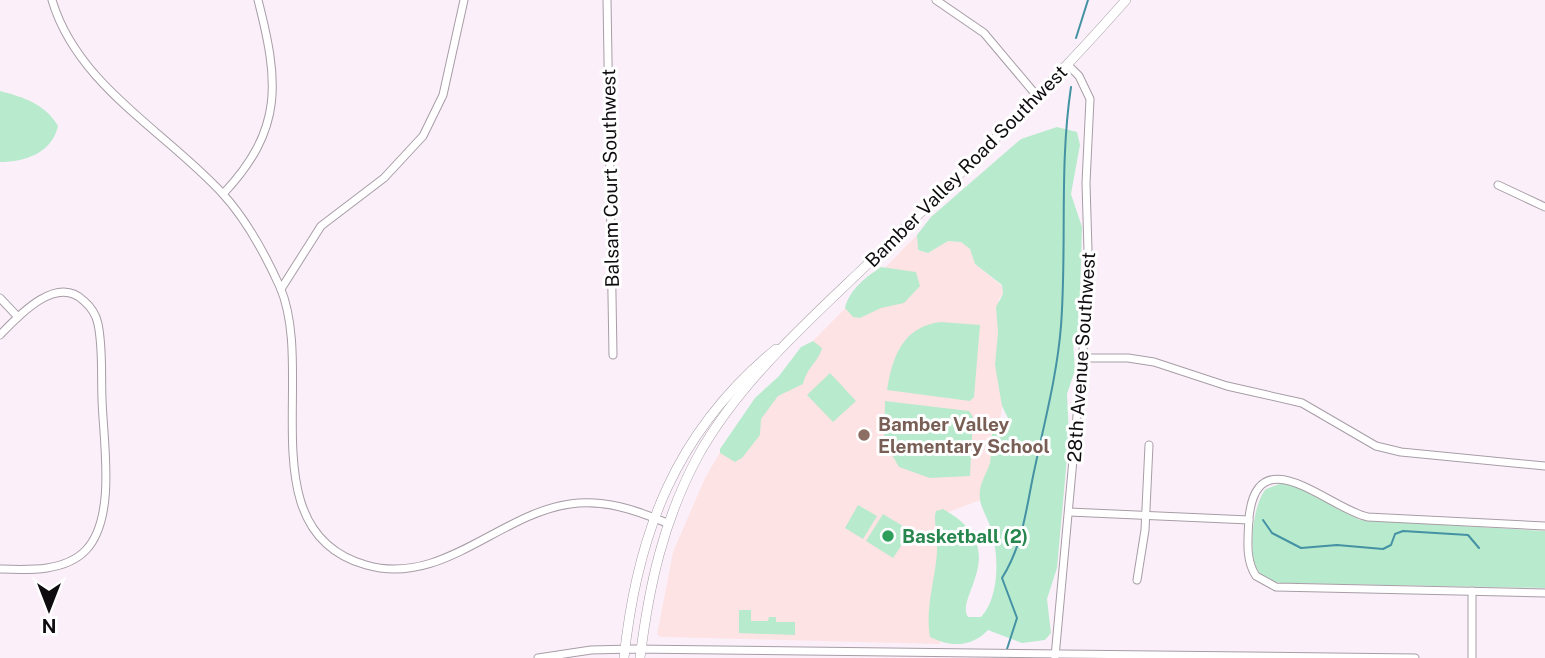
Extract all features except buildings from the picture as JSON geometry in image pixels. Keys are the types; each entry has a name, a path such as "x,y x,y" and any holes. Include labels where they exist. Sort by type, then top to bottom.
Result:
{"main road":[{"name":"Bamber Valley Road Southwest","path":"624,654 633,586 653,517 678,467 705,424 749,373 801,328 1069,65 1126,0"},
{"name":"Bamber Valley Road Southwest","path":"640,654 649,586 667,523 699,454 728,410 801,328"}],"street":[{"path":"52,0 62,28 102,82 223,194 281,289 292,353 293,448 300,502 310,526 333,549 365,565 414,568 441,561 540,512 569,504 609,505 667,523"},
{"path":"223,194 260,147 269,126 272,107 270,47 258,0"},
{"path":"281,289 321,226 384,178 423,136 443,95 464,0"},
{"name":"Balsam Court Southwest","path":"607,0 613,355"},
{"path":"936,0 984,33 1037,96"},
{"name":"28th Avenue Southwest","path":"1055,657 1089,284 1086,183 1090,99 1079,76 1069,65"},
{"path":"1498,185 1545,207"},
{"path":"0,335 18,317 57,292 71,292 93,311 100,339 105,501 96,536 85,551 72,560 53,568 0,569"},
{"path":"0,298 18,317"},
{"path":"1083,358 1146,361 1227,386 1302,403 1321,411 1355,436 1387,449 1545,466"},
{"path":"1137,580 1146,515 1149,445"},
{"path":"1545,526 1368,517 1347,510 1295,481 1282,479 1263,485 1255,495 1249,520 1250,567 1256,576 1270,586 1545,593"},
{"path":"1069,512 1249,520"},
{"path":"1472,591 1472,658"},
{"path":"538,658 624,654 1415,658"}],"shaded area":[{"name":"Bamber Valley Elementary School","path":"917,235 918,250 928,253 948,241 961,242 970,249 975,264 1002,286 1003,294 998,300 1014,342 986,498 943,514 940,644 657,635 673,552 705,478 726,442 813,341"}],"green space":[{"path":"0,91 33,102 53,118 58,126 55,135 44,149 28,158 0,162"},
{"path":"1057,127 1077,132 1080,145 1071,194 1082,227 1079,329 1073,341 1075,370 1067,394 1069,436 1057,568 1047,599 1051,633 1045,640 1022,643 988,630 967,643 945,643 930,637 929,624 937,551 936,511 943,509 964,524 975,540 979,555 966,608 968,617 981,617 995,587 995,551 980,494 981,484 990,463 993,431 1007,424 1008,418 1002,406 995,365 998,332 996,307 1003,294 1002,285 975,264 970,249 961,242 948,241 928,253 918,250 917,235 931,217 1021,139"},
{"path":"881,267 916,272 920,286 904,303 881,308 860,318 853,317 845,308 850,295"},
{"path":"941,322 980,325 974,397 970,401 887,390 892,366 902,345 917,330"},
{"path":"813,341 822,348 803,384 778,396 761,419 760,435 742,458 735,462 720,453 720,449 755,398 779,376 801,347"},
{"path":"830,373 856,401 833,422 807,395"},
{"path":"885,401 969,411 973,417 970,476 930,478 899,467 884,441"},
{"path":"1282,483 1293,485 1360,520 1545,531 1545,588 1283,583 1269,580 1260,574 1255,563 1253,529 1261,496 1266,489"},
{"path":"858,505 877,516 863,539 845,528"},
{"name":"Basketball (2)","path":"883,514 911,531 893,558 866,541"},
{"path":"739,610 751,610 751,621 768,621 769,617 776,617 776,622 795,622 795,635 739,633"}],"waterway":[{"path":"1076,38 1088,0"},
{"path":"1007,649 1017,618 1002,578 1015,552 1023,524 1059,344 1063,296 1065,147 1071,87"},
{"path":"1263,520 1272,533 1301,548 1337,545 1383,549 1391,545 1395,534 1403,531 1468,535 1479,548"}],"place":[{"name":"Bamber Valley Elementary School","path":"864,435"},
{"name":"Basketball (2)","path":"888,536"}]}
